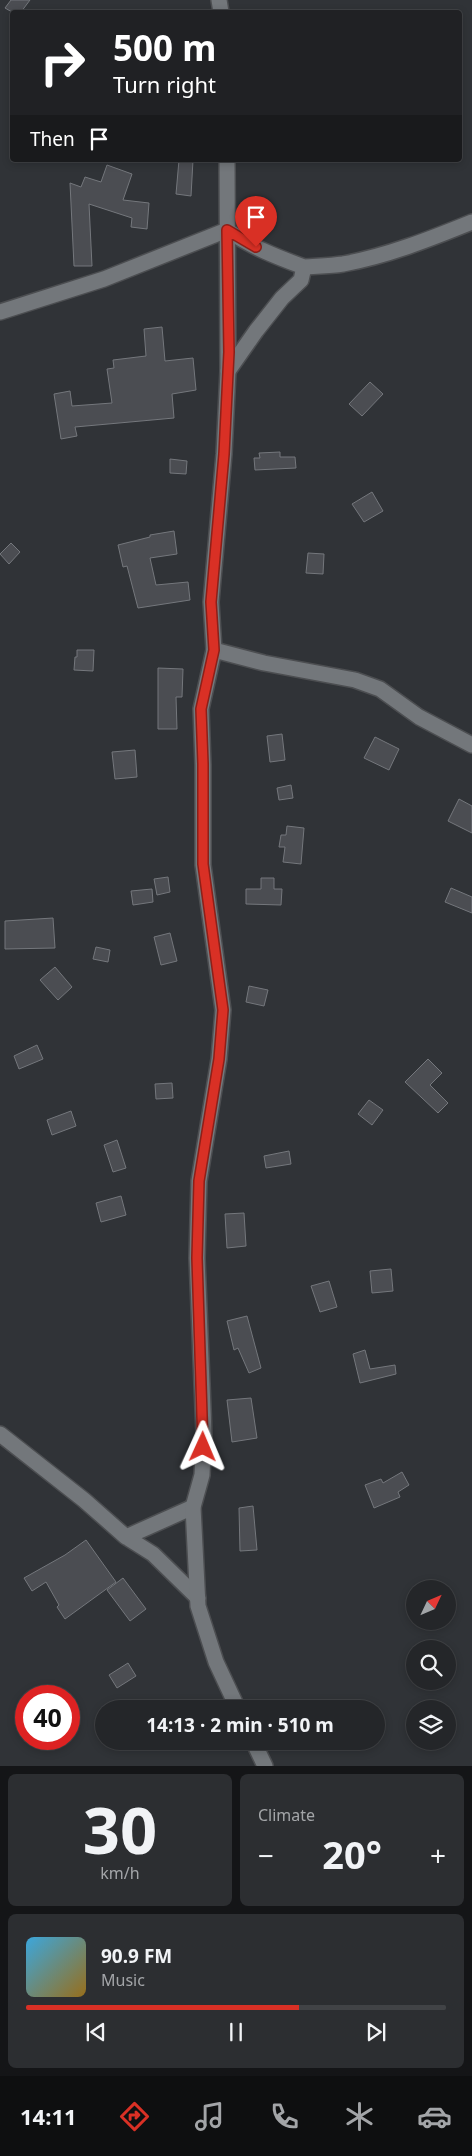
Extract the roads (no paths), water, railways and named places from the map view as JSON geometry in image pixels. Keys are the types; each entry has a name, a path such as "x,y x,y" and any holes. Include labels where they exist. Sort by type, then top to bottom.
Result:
{"street":[{"path":"227,162 228,372 224,454 211,602 214,650 201,709 203,864 223,1010 219,1059 199,1181 197,1258 204,1434 202,1475 193,1507 198,1606 216,1662 234,1700"},
{"path":"227,230 240,239 273,255 304,267 342,264 376,255 416,244 472,222"},
{"path":"0,312 104,279 227,230"},
{"path":"228,372 277,305 301,280 304,267"},
{"path":"214,650 355,680 380,689 419,717 472,745"},
{"path":"0,1434 84,1500 126,1537 153,1554 198,1598"},
{"path":"126,1537 193,1507"},
{"path":"257,1750 265,1766"}]}
